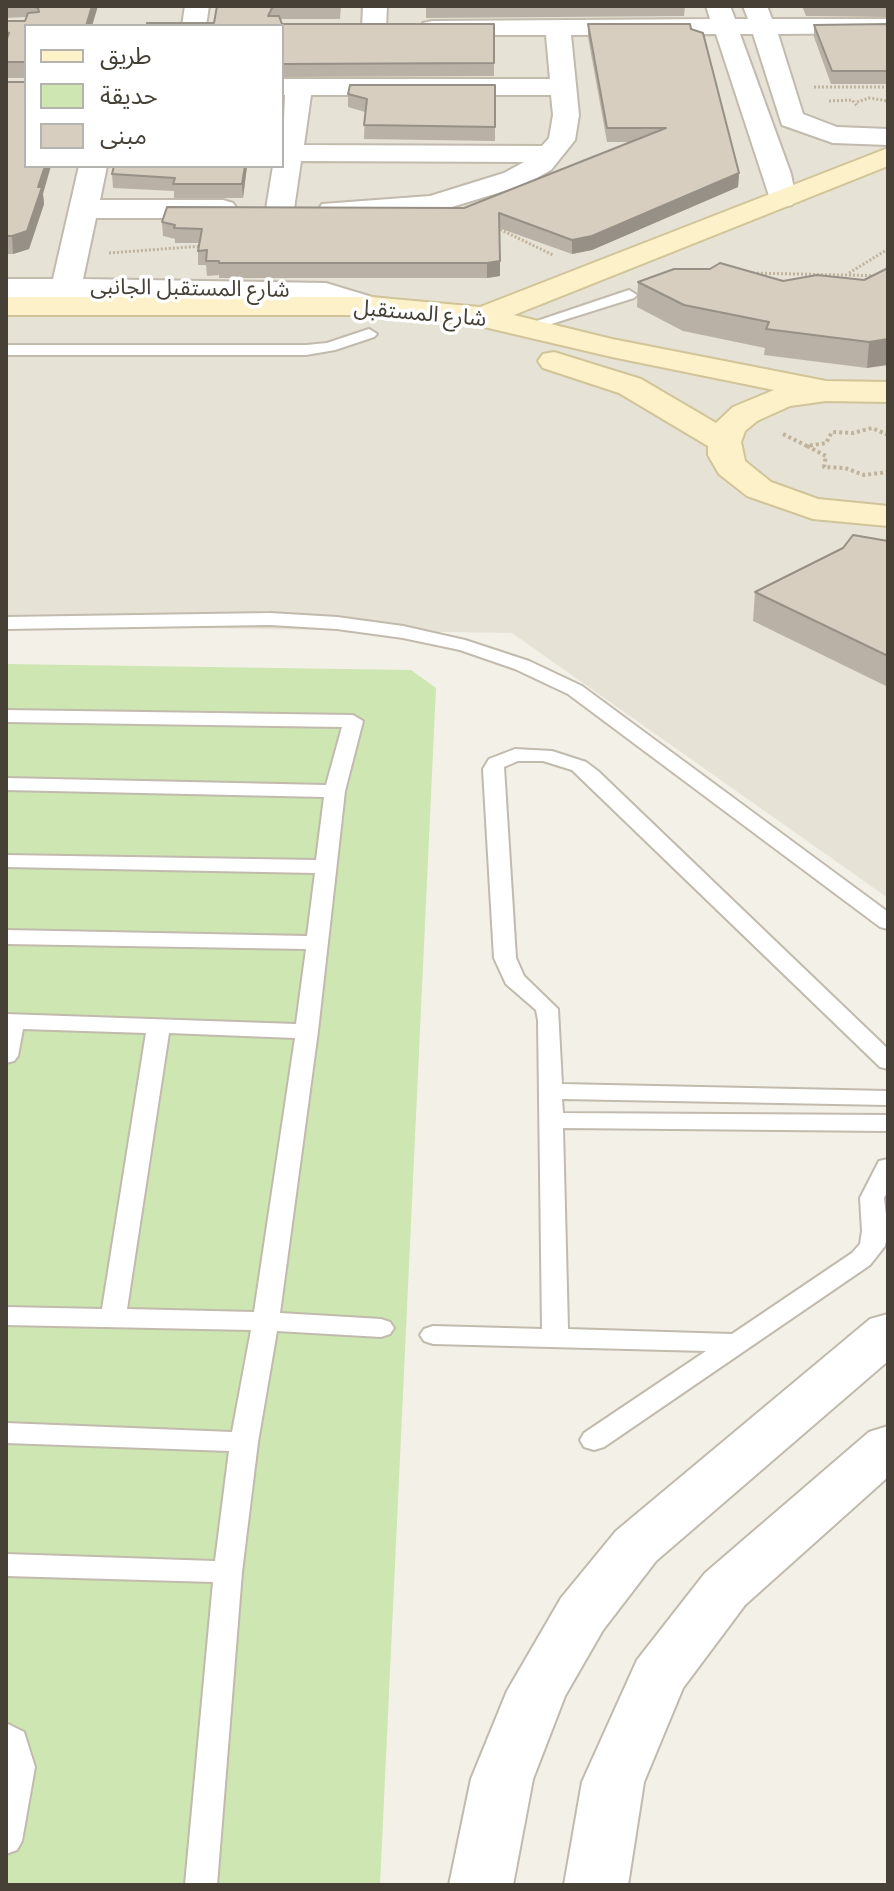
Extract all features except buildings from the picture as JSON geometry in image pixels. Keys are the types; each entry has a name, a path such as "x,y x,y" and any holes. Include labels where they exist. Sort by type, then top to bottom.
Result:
{"street":[{"path":"722,17 777,174 782,199"},
{"path":"347,28 390,22 558,28 722,17 888,26"},
{"path":"758,17 777,66 791,119 833,135 888,137"},
{"path":"84,209 370,209 432,204 531,172 562,140 563,87 558,28"},
{"path":"280,209 289,153 290,87 563,87"},
{"path":"289,153 551,154"},
{"path":"437,340 482,317 888,156"},
{"path":"66,288 93,168"},
{"name":"شارع المستقبل الجانبى","path":"6,288 326,292 370,320"},
{"name":"شارع المستقبل","path":"6,306 370,320 437,340 514,352 568,365 630,386 724,442"},
{"name":"شارع المستقبل","path":"6,333 482,317 826,391"},
{"path":"888,392 826,391 782,398 745,414 730,427 724,442 731,467 759,489 813,509 888,516"},
{"path":"481,1885 502,1779 537,1691 582,1614 636,1546 888,1332"},
{"path":"596,1885 613,1782 658,1677 725,1589 888,1446"}],"lane":[{"path":"527,327 629,295"},
{"path":"6,350 306,350 339,345 370,320"},
{"path":"6,623 270,619 337,623 403,632 465,646 522,665 575,690 888,922"},
{"path":"6,716 353,721 335,791 307,1031 266,1321 244,1442 228,1572 201,1885"},
{"path":"555,1338 547,1009 514,979 505,958 493,769 496,763 515,755 554,757 579,766 591,775 888,1062"},
{"path":"6,784 335,791"},
{"path":"6,861 326,867"},
{"path":"6,937 317,943"},
{"path":"6,1056 10,1021 307,1031"},
{"path":"113,1318 159,1026"},
{"path":"551,1091 888,1098"},
{"path":"551,1120 888,1123"},
{"path":"594,1440 861,1259 872,1246 875,1231 872,1198 888,1167"},
{"path":"6,1316 266,1321 381,1328"},
{"path":"433,1335 737,1343"},
{"path":"6,1433 244,1442"},
{"path":"6,1565 228,1572"},
{"path":"6,1735 13,1741 20,1767 6,1841"}],"path":[{"path":"781,87 886,87 888,100 869,98 857,102"},
{"path":"432,204 479,220 594,274"},
{"path":"73,257 208,246"},
{"path":"849,273 888,249"},
{"path":"736,273 888,276"},
{"path":"888,435 872,428 853,433 832,432 826,443 807,446 826,456 824,467 845,468 864,475 888,472"}],"shaded area":[{"path":"6,6 888,6 888,898 512,633 6,625"}],"green space":[{"path":"6,664 411,670 436,688 380,1885 6,1885"}]}
